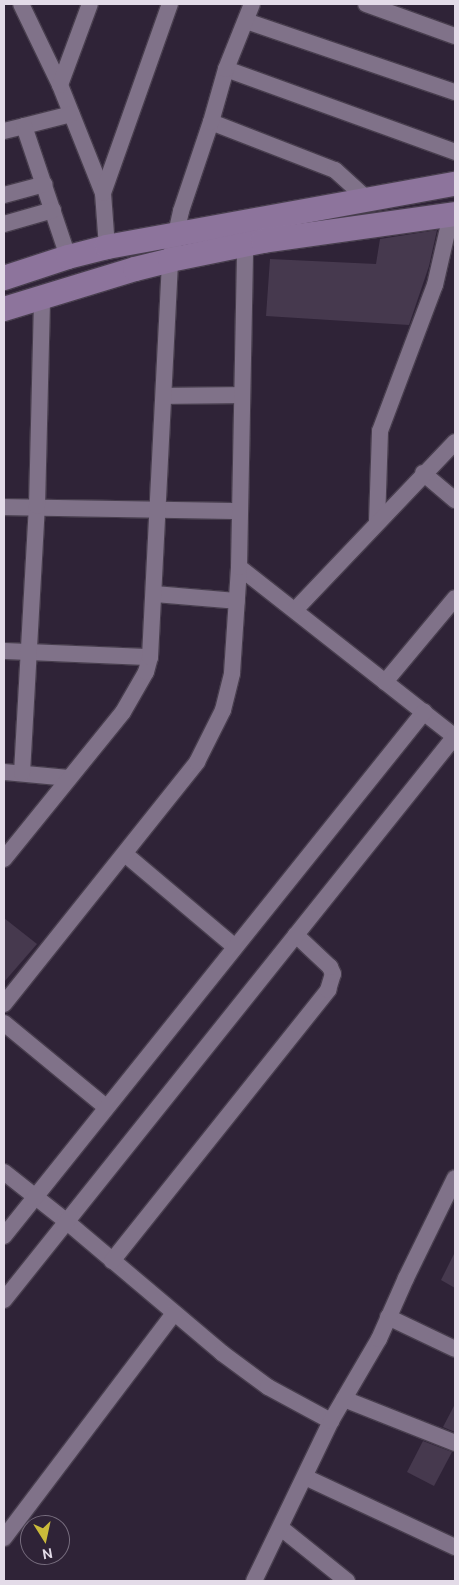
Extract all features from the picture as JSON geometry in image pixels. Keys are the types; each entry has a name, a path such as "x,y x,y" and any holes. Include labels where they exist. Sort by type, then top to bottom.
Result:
{"street":[{"path":"21,4 60,86 103,193 107,247"},
{"path":"60,86 90,4"},
{"path":"103,193 170,4"},
{"path":"4,859 131,701 146,672 150,657 154,594 170,260 174,236 226,69 252,4"},
{"path":"366,4 455,36"},
{"path":"246,21 455,92"},
{"path":"226,69 455,152"},
{"path":"4,131 71,114"},
{"path":"211,122 335,170 368,199"},
{"path":"24,126 68,257"},
{"path":"4,278 68,257 107,247 455,183"},
{"path":"4,195 45,184"},
{"path":"4,224 53,210"},
{"path":"4,309 135,268 170,260 245,245 453,214 435,285 380,431 378,522"},
{"path":"4,1004 197,762 223,710 232,673 239,566 245,245"},
{"path":"22,773 37,506 42,297"},
{"path":"164,396 242,395"},
{"path":"295,610 423,473 455,442"},
{"path":"423,473 455,500"},
{"path":"4,507 37,506 158,511 240,511"},
{"path":"4,1300 455,737 239,566"},
{"path":"154,594 237,601"},
{"path":"385,682 455,598"},
{"path":"4,651 150,657"},
{"path":"4,1236 424,712"},
{"path":"4,772 69,778"},
{"path":"125,854 235,947"},
{"path":"112,1261 328,990 333,974 330,967 296,935"},
{"path":"4,1023 106,1107"},
{"path":"4,1172 66,1221 222,1353 268,1387 331,1422"},
{"path":"254,1581 331,1422 379,1339 455,1178"},
{"path":"4,1538 174,1313"},
{"path":"388,1317 455,1349"},
{"path":"344,1399 455,1442"},
{"path":"305,1477 455,1547"},
{"path":"281,1528 347,1581"}],"building":[{"path":"437,230 429,266 409,325 266,316 270,259 376,264 380,239"},
{"path":"4,918 37,944 4,982"},
{"path":"455,1252 455,1288 441,1280"},
{"path":"455,1404 455,1432 443,1427"},
{"path":"423,1441 452,1452 434,1486 407,1472"}]}
